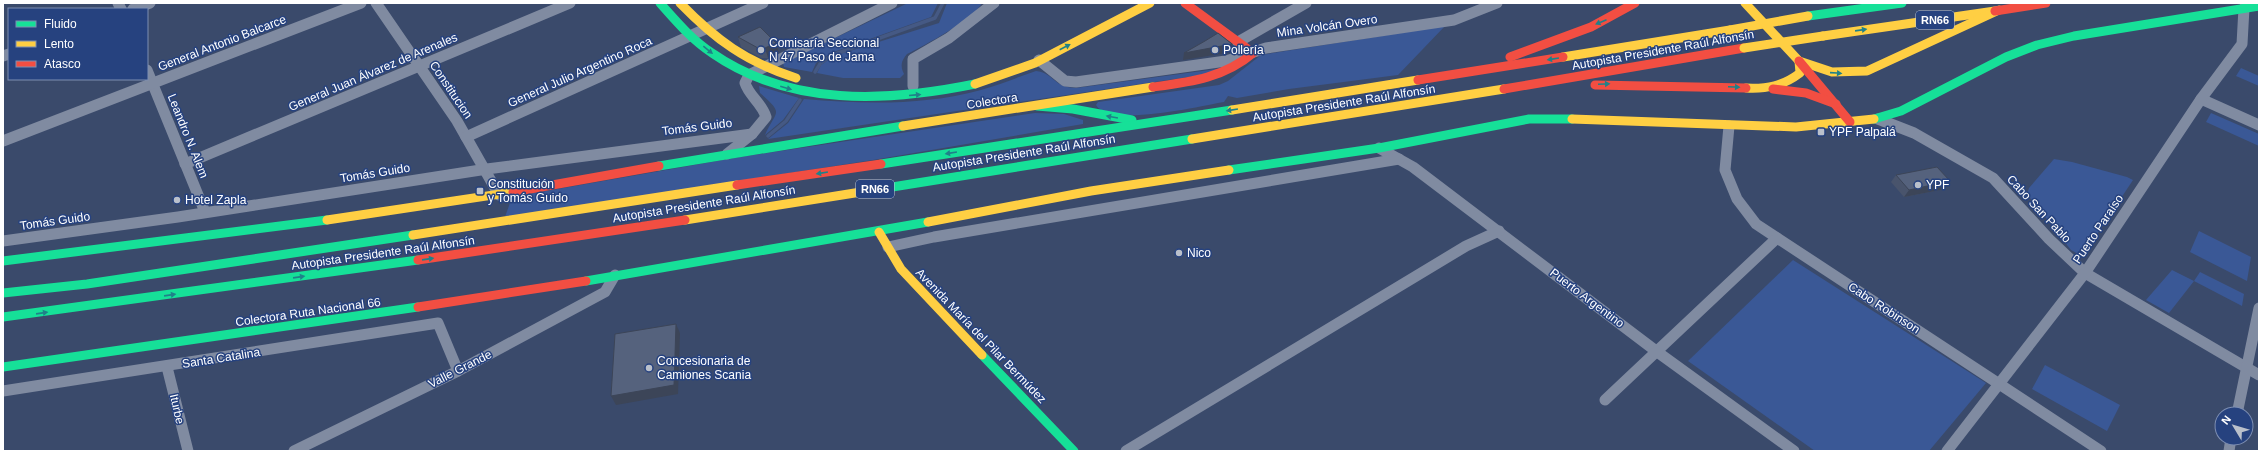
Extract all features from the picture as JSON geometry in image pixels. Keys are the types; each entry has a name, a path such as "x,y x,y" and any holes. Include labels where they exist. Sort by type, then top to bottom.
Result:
{"main road":[{"path":"660,3 692,36 720,59 749,75 792,89 812,93 866,97 920,95 967,86 993,79 1054,42"},
{"path":"680,3 705,30 735,55 763,68 807,81"},
{"path":"820,83 865,88 913,86 968,76 1035,54 1150,3"},
{"path":"1185,3 1253,53"},
{"path":"1463,74 1598,24 1619,14 1635,3"},
{"path":"1745,3 1799,62 1850,122"},
{"path":"1757,3 1799,62 1800,73 1795,78 1771,89"},
{"name":"Autopista Presidente Raúl Alfonsín","path":"3,293 87,284 1150,123 1463,74 1808,16 1902,3"},
{"name":"Autopista Presidente Raúl Alfonsín","path":"3,317 515,246 1588,76 1744,48 2046,3"},
{"name":"Colectora Ruta Nacional 66","path":"3,367 376,315 879,232 1091,191 1379,148 1530,119 1584,119 1729,126 1796,126 1878,119 1901,111 2006,57 2037,44 2074,36 2259,6"},
{"path":"1847,83 1867,71 1999,10"},
{"name":"Colectora","path":"3,261 254,231 499,195 727,154 1210,78 1227,73 1242,64 1253,53"},
{"path":"1799,62 1830,73 1851,74 1867,71"},
{"path":"1344,115 1367,117 1537,90 1608,83 1771,89 1806,93 1836,104"},
{"path":"1836,104 1835,94 1838,90"},
{"path":"1036,106 1073,109 1150,123"},
{"name":"Avenida María del Pilar Bermúdez","path":"879,232 901,269 1074,451"}],"street":[{"path":"136,8 150,3"},
{"name":"General Antonio Balcarce","path":"3,141 361,3"},
{"name":"Constitucion","path":"376,3 466,137 486,169 499,195"},
{"name":"General Juan Álvarez de Arenales","path":"185,164 570,3"},
{"name":"General Julio Argentino Roca","path":"466,137 763,3"},
{"path":"727,154 752,134 763,123 766,117 759,102 746,87 745,83 749,75 892,3"},
{"path":"1238,42 1306,3"},
{"name":"Mina Volcán Overo","path":"1035,54 1065,81 1076,82 1226,61 1266,48 1454,20 1497,3"},
{"path":"913,86 914,59 917,55 949,38 990,4"},
{"name":"Puerto Paraíso","path":"1947,451 1998,383 2085,273 2201,98 2242,44 2244,8"},
{"name":"Leandro N. Alem","path":"148,72 205,212"},
{"path":"2201,98 2259,125"},
{"name":"Cabo San Pablo","path":"1878,119 1914,134 1976,166 1992,178 2058,249 2085,273 2259,375"},
{"name":"Cabo Robinson","path":"1729,126 1725,170 1745,213 1756,224 2101,451"},
{"name":"Tomás Guido","path":"3,241 486,169 752,134"},
{"name":"Puerto Argentino","path":"1379,148 1413,167 1656,351 1794,451"},
{"path":"888,247 942,236 1399,159"},
{"path":"1126,451 1466,246 1499,231"},
{"path":"1605,400 1777,238"},
{"name":"Valle Grande","path":"294,451 458,371 605,292 615,275"},
{"path":"2239,406 2259,308"},
{"name":"Santa Catalina","path":"3,391 167,367 438,323 458,371"},
{"name":"Iturbe","path":"167,367 188,451"}],"shaded area":[{"path":"908,3 938,3 931,17 831,53 816,63 812,72 784,67 783,63"},
{"path":"947,3 982,3 977,10 959,24 907,54 903,59 902,64 904,74 900,78 843,78 817,73 821,65 834,56 939,23"},
{"path":"1445,26 1398,75 1289,89 1237,98 1228,96 1224,102 1156,114 1118,115 1104,112 1096,105 1098,102 1219,85 1228,81 1261,55"},
{"path":"1232,67 1222,72 768,139 788,123 804,99 871,103 937,99 981,90 1036,71 1047,74 1063,86 1076,88"},
{"path":"2241,68 2259,76 2259,86 2236,76"},
{"path":"759,86 799,98 783,120 765,135 776,113 773,105 760,93"},
{"path":"1035,113 1064,114 1083,120 1083,124 873,160 505,217 512,197 740,157"},
{"path":"2211,113 2259,134 2259,146 2206,122"},
{"path":"2054,159 2072,162 2133,180 2084,254 2080,255 2071,250 2027,194 2029,188"},
{"path":"2199,231 2251,257 2247,281 2190,252"},
{"path":"1793,260 1986,383 1929,451 1815,451 1688,361"},
{"path":"2172,270 2194,281 2169,313 2146,300"},
{"path":"2200,272 2244,294 2242,306 2194,281"},
{"path":"2045,365 2120,405 2107,431 2032,389"}],"building":[{"path":"760,27 776,43 765,48 758,48 738,37"},
{"path":"1218,33 1232,44 1184,53 1205,41"},
{"path":"1937,167 1950,181 1909,190 1896,175"},
{"name":"Concesionaria de Camiones Scania","path":"676,324 674,385 611,396 615,334"}],"waterway":[{"path":"815,72 820,64 830,56 935,18 943,3"},
{"path":"768,136 786,121 800,100"}],"traffic: fast":[{"path":"660,3 706,49 742,71 773,84 806,92 840,96 874,97 942,91 975,84"},
{"path":"1808,16 1902,3"},
{"path":"1874,119 1901,111 2006,57 2037,45 2074,36 2259,6"},
{"path":"1037,106 1073,109 1132,120"},
{"path":"881,164 1232,110"},
{"path":"1229,170 1379,148 1529,119 1572,119"},
{"path":"659,166 903,126"},
{"path":"861,192 1192,139"},
{"path":"3,261 327,220"},
{"path":"586,281 928,222"},
{"path":"3,293 87,284 413,235"},
{"path":"3,317 418,260"},
{"path":"3,367 418,307"},
{"path":"982,355 1074,451"}],"traffic: slow":[{"path":"680,3 719,40 732,50 760,66 796,78"},
{"path":"975,84 1035,63 1150,3"},
{"path":"1745,3 1799,61"},
{"path":"1746,88 1769,88 1787,82 1800,73 1799,61 1832,72 1867,71 1999,10"},
{"path":"1823,36 1995,11"},
{"path":"1730,30 1808,16"},
{"path":"1563,57 1730,30"},
{"path":"1744,48 1823,36"},
{"path":"1232,110 1418,80"},
{"path":"903,126 1153,87"},
{"path":"1192,139 1504,89"},
{"path":"1572,119 1796,127 1874,119"},
{"path":"928,222 1091,191 1229,170"},
{"path":"413,235 737,185"},
{"path":"327,220 513,192"},
{"path":"685,220 861,192"},
{"path":"879,232 901,269 982,355"}],"traffic: jam":[{"path":"1153,87 1193,81 1219,74 1231,69 1253,53 1185,3"},
{"path":"1510,57 1591,27 1635,3"},
{"path":"1995,11 2046,3"},
{"path":"1504,89 1744,48"},
{"path":"1418,80 1563,57"},
{"path":"1799,61 1850,122"},
{"path":"1595,85 1746,88"},
{"path":"1773,89 1806,93 1836,104"},
{"path":"737,185 881,164"},
{"path":"513,192 659,166"},
{"path":"418,260 685,220"},
{"path":"418,307 586,281"}],"place":[{"name":"Comisaría Seccional N 47 Paso de Jama","path":"761,50"},
{"name":"Pollería","path":"1215,50"},
{"name":"YPF Palpalá","path":"1821,132"},
{"name":"YPF","path":"1918,185"},
{"name":"Constitución y Tomás Guido","path":"480,191"},
{"name":"Hotel Zapla","path":"177,200"},
{"name":"Nico","path":"1179,253"},
{"name":"Concesionaria de Camiones Scania","path":"649,368"}]}
